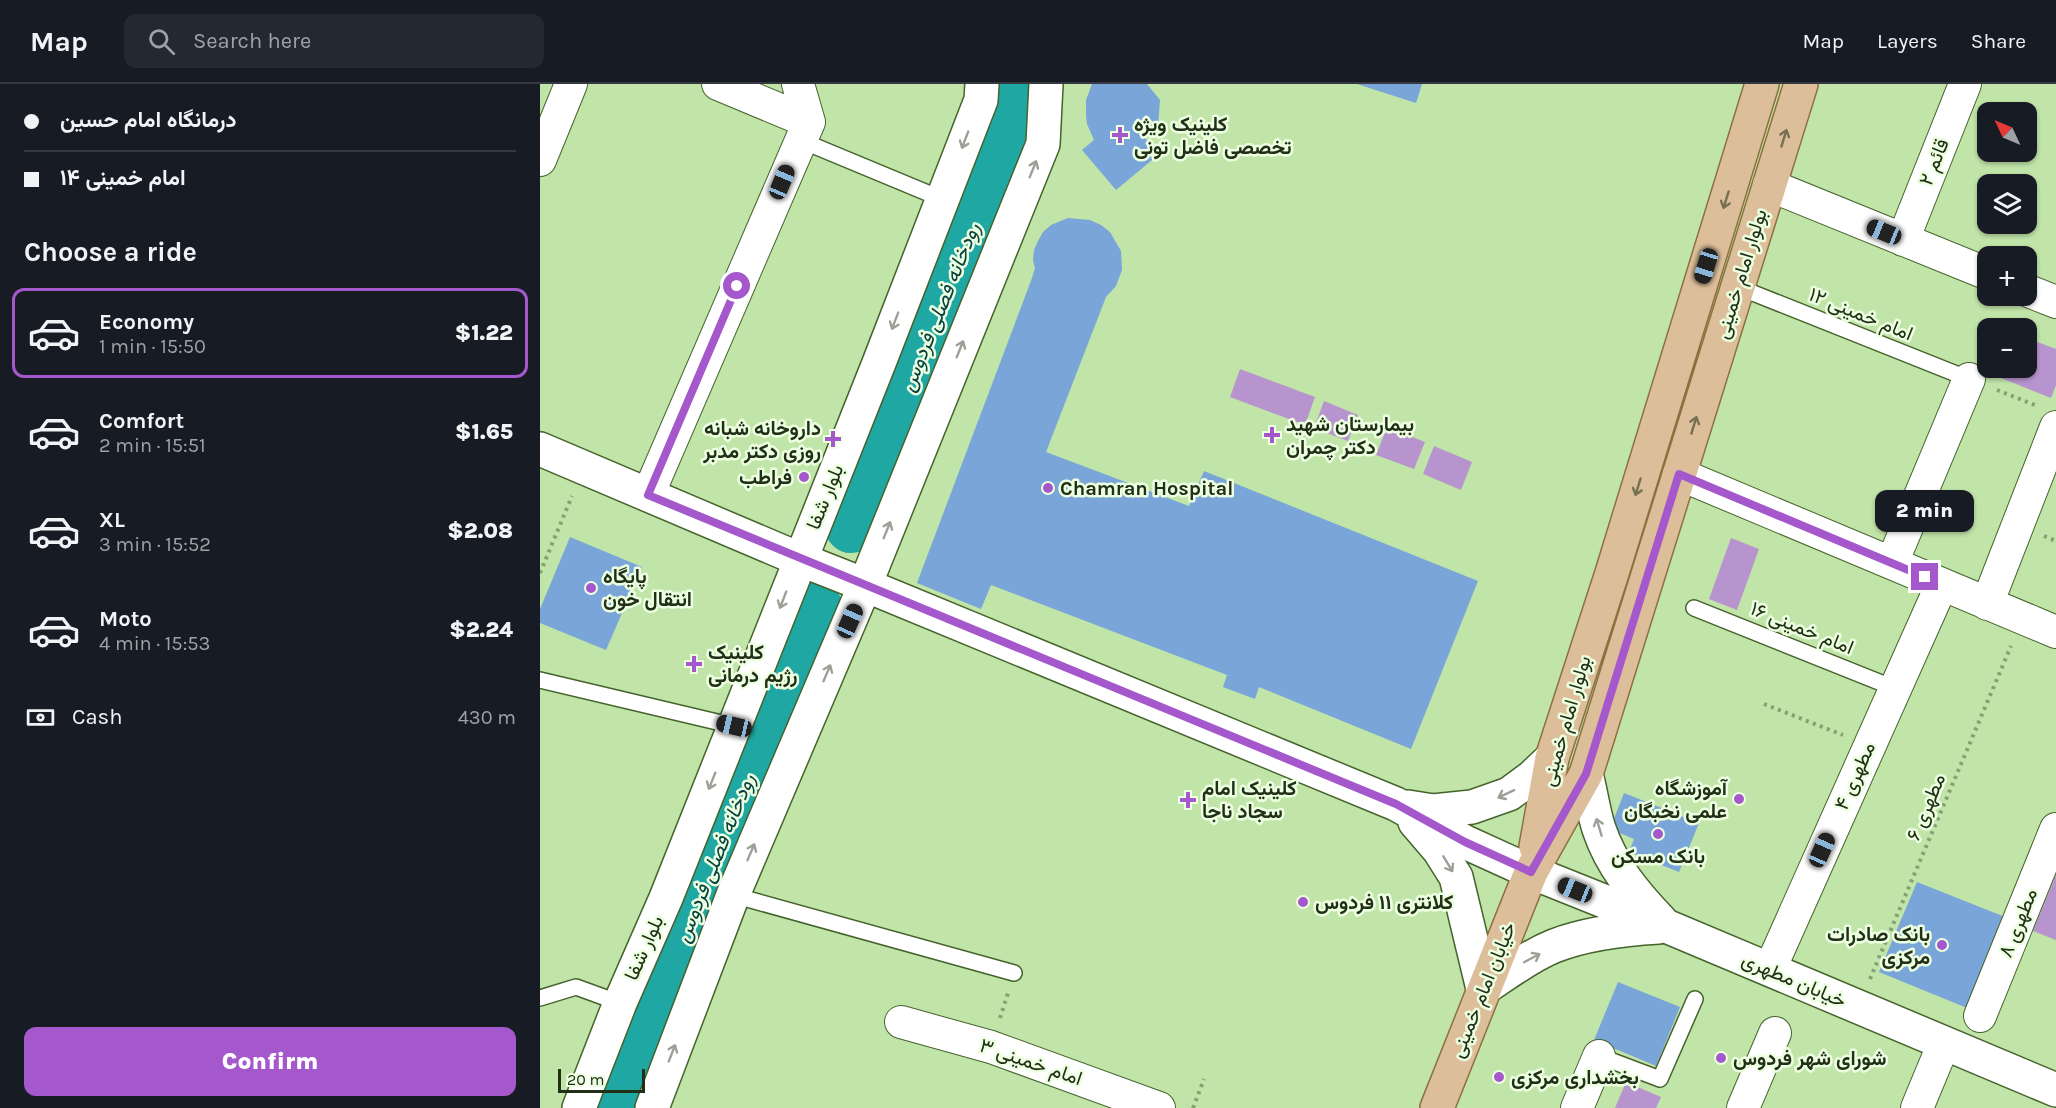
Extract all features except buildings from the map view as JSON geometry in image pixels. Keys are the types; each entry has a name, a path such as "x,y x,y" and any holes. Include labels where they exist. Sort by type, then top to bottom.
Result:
{"main road":[{"name":"بلوار شفا","path":"579,1108 620,1003 666,898 799,559 879,363 981,100 982,84"},
{"path":"652,1108 733,895 866,585 1043,144 1047,84"},
{"name":"بولوار امام خمینی","path":"1531,872 1552,758 1604,598 1762,84"},
{"name":"بولوار امام خمینی","path":"1531,872 1586,774 1801,84"},
{"path":"540,449 799,559 1396,804 1433,811 1472,807 1509,794 1552,758"},
{"path":"1604,598 1637,610"},
{"path":"1586,774 1599,830 1616,866 1639,898 1666,926"},
{"path":"1396,804 1439,850 1456,877 1483,989 1519,964 1554,946 1614,930 1666,926"},
{"name":"خیابان مطهری","path":"1396,804 1465,842 1531,872 1770,969 2056,1090"},
{"name":"خیابان امام خمینی","path":"1437,1108 1531,872"}],"street":[{"path":"540,160 571,84"},
{"path":"718,84 804,131"},
{"path":"648,495 804,131 798,84"},
{"name":"قائم ۲","path":"1903,240 1965,84"},
{"path":"1769,185 1977,270"},
{"path":"1892,563 1969,379"},
{"path":"1987,604 2051,418"},
{"path":"1679,474 2056,632"},
{"name":"مطهری ۴","path":"1770,969 1868,745 1942,584"},
{"name":"مطهری ۸","path":"1980,1016 2056,830"},
{"name":"امام خمینی ۳","path":"901,1022 991,1047 1159,1108"},
{"path":"1743,1108 1775,1033"},
{"path":"1917,1108 1944,1043"},
{"path":"1577,1108 1599,1056"}],"lane":[{"path":"804,131 942,199"},
{"name":"امام خمینی ۱۲","path":"1738,287 1969,379"},
{"name":"امام خمینی ۱۶","path":"1694,608 1894,688"},
{"path":"540,680 734,726"},
{"path":"733,895 1014,973"},
{"path":"540,998 576,987 620,1003"},
{"path":"1599,1056 1660,1079 1695,999"}],"path":[{"path":"1969,379 2051,418"},
{"path":"540,573 583,467"},
{"name":"مطهری ۶","path":"1857,1007 2023,619"},
{"path":"1764,704 1868,745"},
{"path":"991,1047 1014,973"},
{"path":"1193,1108 1204,1079"}],"shaded area":[{"path":"2037,342 2056,349 2056,385 2051,398 2001,378 2037,378"},
{"path":"1240,369 1315,397 1305,425 1230,397"},
{"path":"1324,401 1358,415 1348,441 1314,428"},
{"path":"1387,427 1425,442 1414,469 1376,455"},
{"path":"1434,446 1472,462 1461,490 1423,474"},
{"path":"1731,538 1759,549 1737,610 1709,599"},
{"path":"2056,875 2056,940 2033,931"},
{"path":"1626,1082 1661,1097 1656,1108 1615,1108"}],"waterway":[{"name":"رودخانه فصلی فردوس","path":"851,527 990,181 1011,118 1016,84"},
{"name":"رودخانه فصلی فردوس","path":"613,1108 817,608"}],"place":[{"name":"کلینیک ویژه تخصصی فاضل تونی","path":"1120,135"},
{"name":"بیمارستان شهید دکتر چمران","path":"1272,435"},
{"name":"داروخانه شبانه روزی دکتر مدبر","path":"833,439"},
{"name":"فراطب","path":"804,477"},
{"name":"Chamran Hospital","path":"1048,488"},
{"name":"پایگاه انتقال خون","path":"591,588"},
{"name":"کلینیک رژیم درمانی","path":"694,664"},
{"name":"آموزشگاه علمی نخبگان","path":"1739,799"},
{"name":"کلینیک امام سجاد ناجا","path":"1188,800"},
{"name":"بانک مسکن","path":"1658,834"},
{"name":"کلانتری ۱۱ فردوس","path":"1303,902"},
{"name":"بانک صادرات مرکزی","path":"1942,945"},
{"name":"شورای شهر فردوس","path":"1721,1058"},
{"name":"بخشداری مرکزی","path":"1499,1077"}],"route":[{"path":"737,286 648,495 1396,804 1465,842 1531,872 1586,774 1679,474 1925,577"}]}
